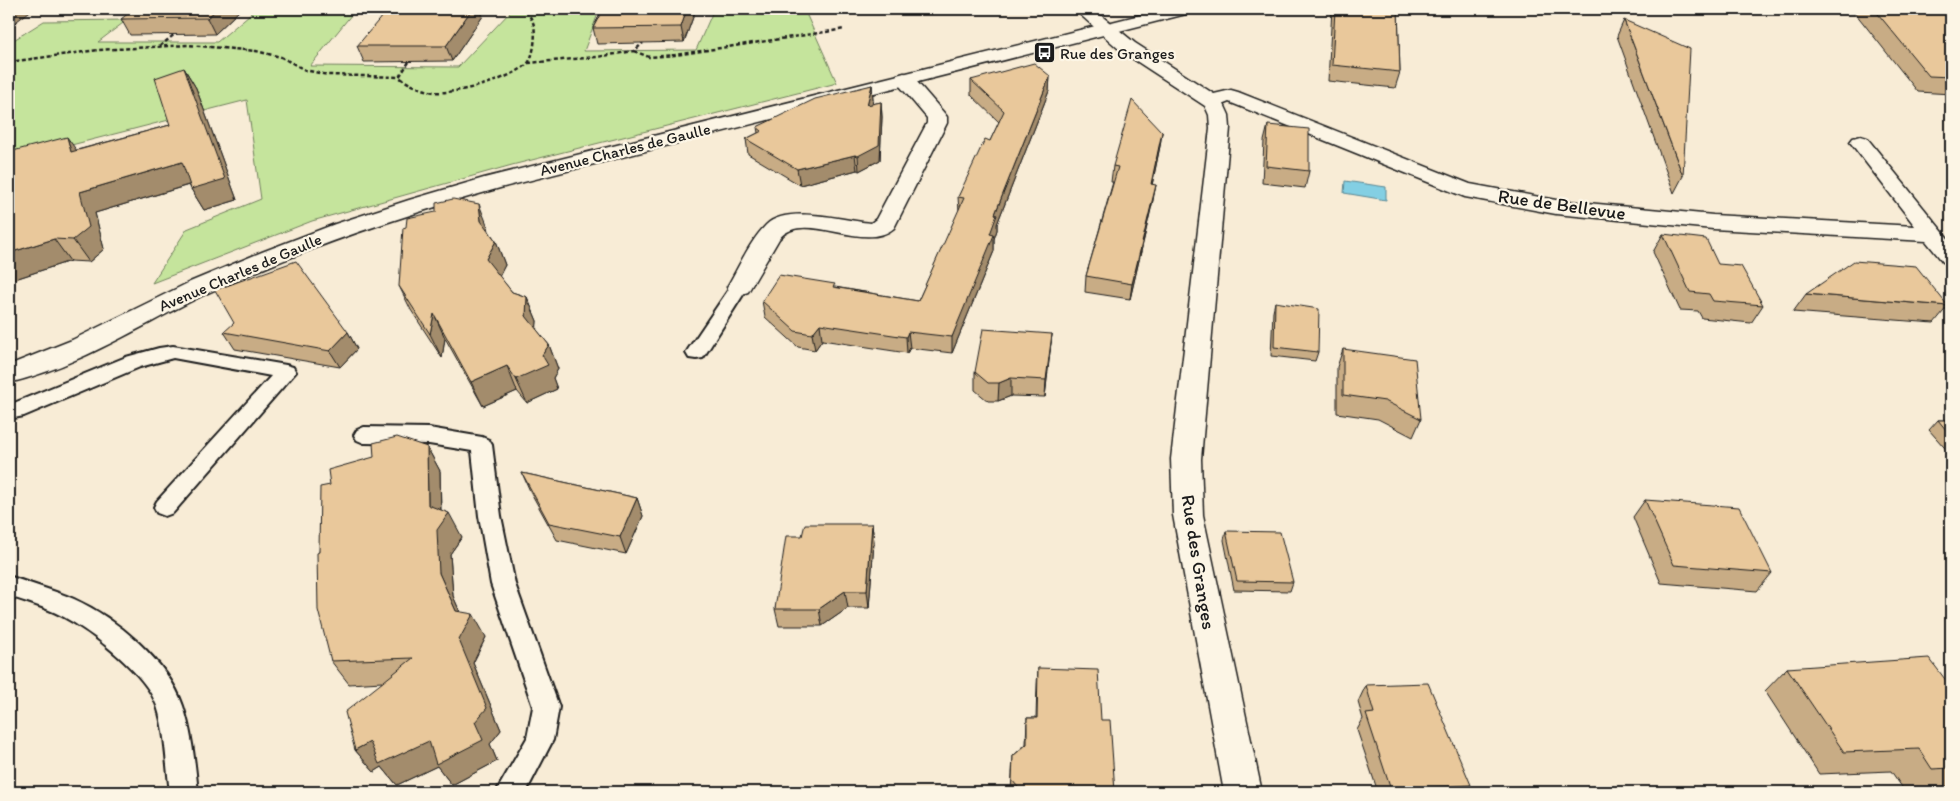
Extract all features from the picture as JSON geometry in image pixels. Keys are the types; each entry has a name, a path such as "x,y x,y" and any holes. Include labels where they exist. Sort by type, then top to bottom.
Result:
{"street":[{"path":"1083,9 1104,29 1128,47 1210,101"},
{"name":"Avenue Charles de Gaulle","path":"9,374 29,368 86,343 249,266 297,246 404,208 492,183 1184,9"},
{"path":"739,287 775,229 789,223 804,222 871,230 879,229 886,223 937,123 937,117 904,79"},
{"name":"Rue de Bellevue","path":"1210,101 1230,96 1465,190 1547,205 1713,222 1933,234"},
{"name":"Rue des Granges","path":"1210,101 1217,108 1220,128 1186,459 1188,514 1243,792"},
{"path":"1860,142 1951,257"},
{"name":"Avenue Charles de Gaulle","path":"9,395 34,374 86,343"}],"lane":[{"path":"696,353 739,287"},
{"path":"9,412 17,411 133,362 159,354 173,352 286,372 165,508"},
{"path":"364,435 429,436 482,445 490,516 503,584 546,707 540,740 519,780 510,792"},
{"path":"9,586 73,610 116,639 151,673 170,704 184,792"}],"path":[{"path":"525,9 534,25 533,49 528,63"},
{"path":"9,62 89,51 160,46 248,50 282,58 303,69 332,76 400,76 413,87 436,92 476,87 506,77 528,63 597,57 634,51 649,57 675,55 845,29"},
{"path":"160,46 175,34"},
{"path":"634,51 643,43"},
{"path":"400,76 409,62"}],"green space":[{"path":"256,9 356,9 310,66 458,67 510,12 599,11 584,51 696,50 714,9 804,9 837,83 512,165 312,221 152,283 187,229 261,199 247,100 9,161 9,43 44,21 127,20 98,42 217,42"}],"water":[{"path":"1345,181 1386,187 1386,200 1344,193"}],"building":[{"path":"134,9 217,9 207,18 121,19"},
{"path":"388,9 472,9 446,46 357,46"},
{"path":"603,9 687,9 681,27 593,28"},
{"path":"1335,9 1398,9 1400,72 1332,65"},
{"path":"1874,9 1951,9 1951,77 1929,76"},
{"path":"1624,20 1690,49 1683,176"},
{"path":"1034,63 1050,76 995,214 997,215 990,234 994,235 952,337 908,332 906,337 820,324 812,334 795,331 762,301 779,275 835,284 833,287 918,301 964,198 958,197 985,139 990,141 1004,111 971,80"},
{"path":"184,68 225,179 191,189 182,162 80,192 89,227 73,240 54,239 9,253 9,152 67,137 71,152 170,125 155,78"},
{"path":"872,85 867,105 881,102 879,145 858,156 855,155 797,169 746,139 762,131 757,127 815,99"},
{"path":"1132,100 1162,132 1151,184 1156,185 1132,284 1086,276 1118,167 1113,166"},
{"path":"1268,125 1309,129 1309,171 1266,166"},
{"path":"453,199 479,204 481,221 496,241 486,259 512,292 527,297 526,316 549,345 542,355 548,365 516,379 507,366 471,382 434,314 430,334 399,286 403,228 406,227 407,218 436,212 436,203"},
{"path":"1663,234 1706,239 1718,264 1741,266 1763,305 1713,301 1709,294 1690,292"},
{"path":"296,261 348,332 330,351 224,332 234,323 215,290"},
{"path":"1854,261 1916,266 1948,306 1806,294"},
{"path":"1275,302 1319,309 1318,352 1274,347"},
{"path":"983,329 1052,334 1046,380 1011,378 999,383 988,383 975,372"},
{"path":"1343,349 1415,359 1421,419 1385,401 1343,395"},
{"path":"1938,420 1951,420 1951,436"},
{"path":"397,437 427,447 428,505 449,513 437,530 439,573 456,611 473,614 459,640 487,708 475,722 483,740 436,764 429,741 379,764 370,742 355,750 345,712 413,658 331,661 318,610 317,553 319,552 320,487 330,485 328,470 374,457 373,443"},
{"path":"522,473 637,498 620,537 549,523"},
{"path":"1645,500 1739,507 1772,573 1674,565"},
{"path":"805,524 872,524 867,591 845,591 819,609 775,609 786,536 802,536"},
{"path":"1226,531 1280,532 1293,582 1237,581"},
{"path":"1929,658 1951,687 1951,768 1932,769 1919,749 1844,752 1787,668"},
{"path":"1038,668 1098,670 1101,720 1110,720 1115,792 1022,792 1012,780 1013,756 1027,744 1027,718 1037,718"},
{"path":"1428,683 1471,785 1391,790 1366,714 1374,713 1366,685"}],"place":[{"name":"Rue des Granges","path":"1044,53"}]}
